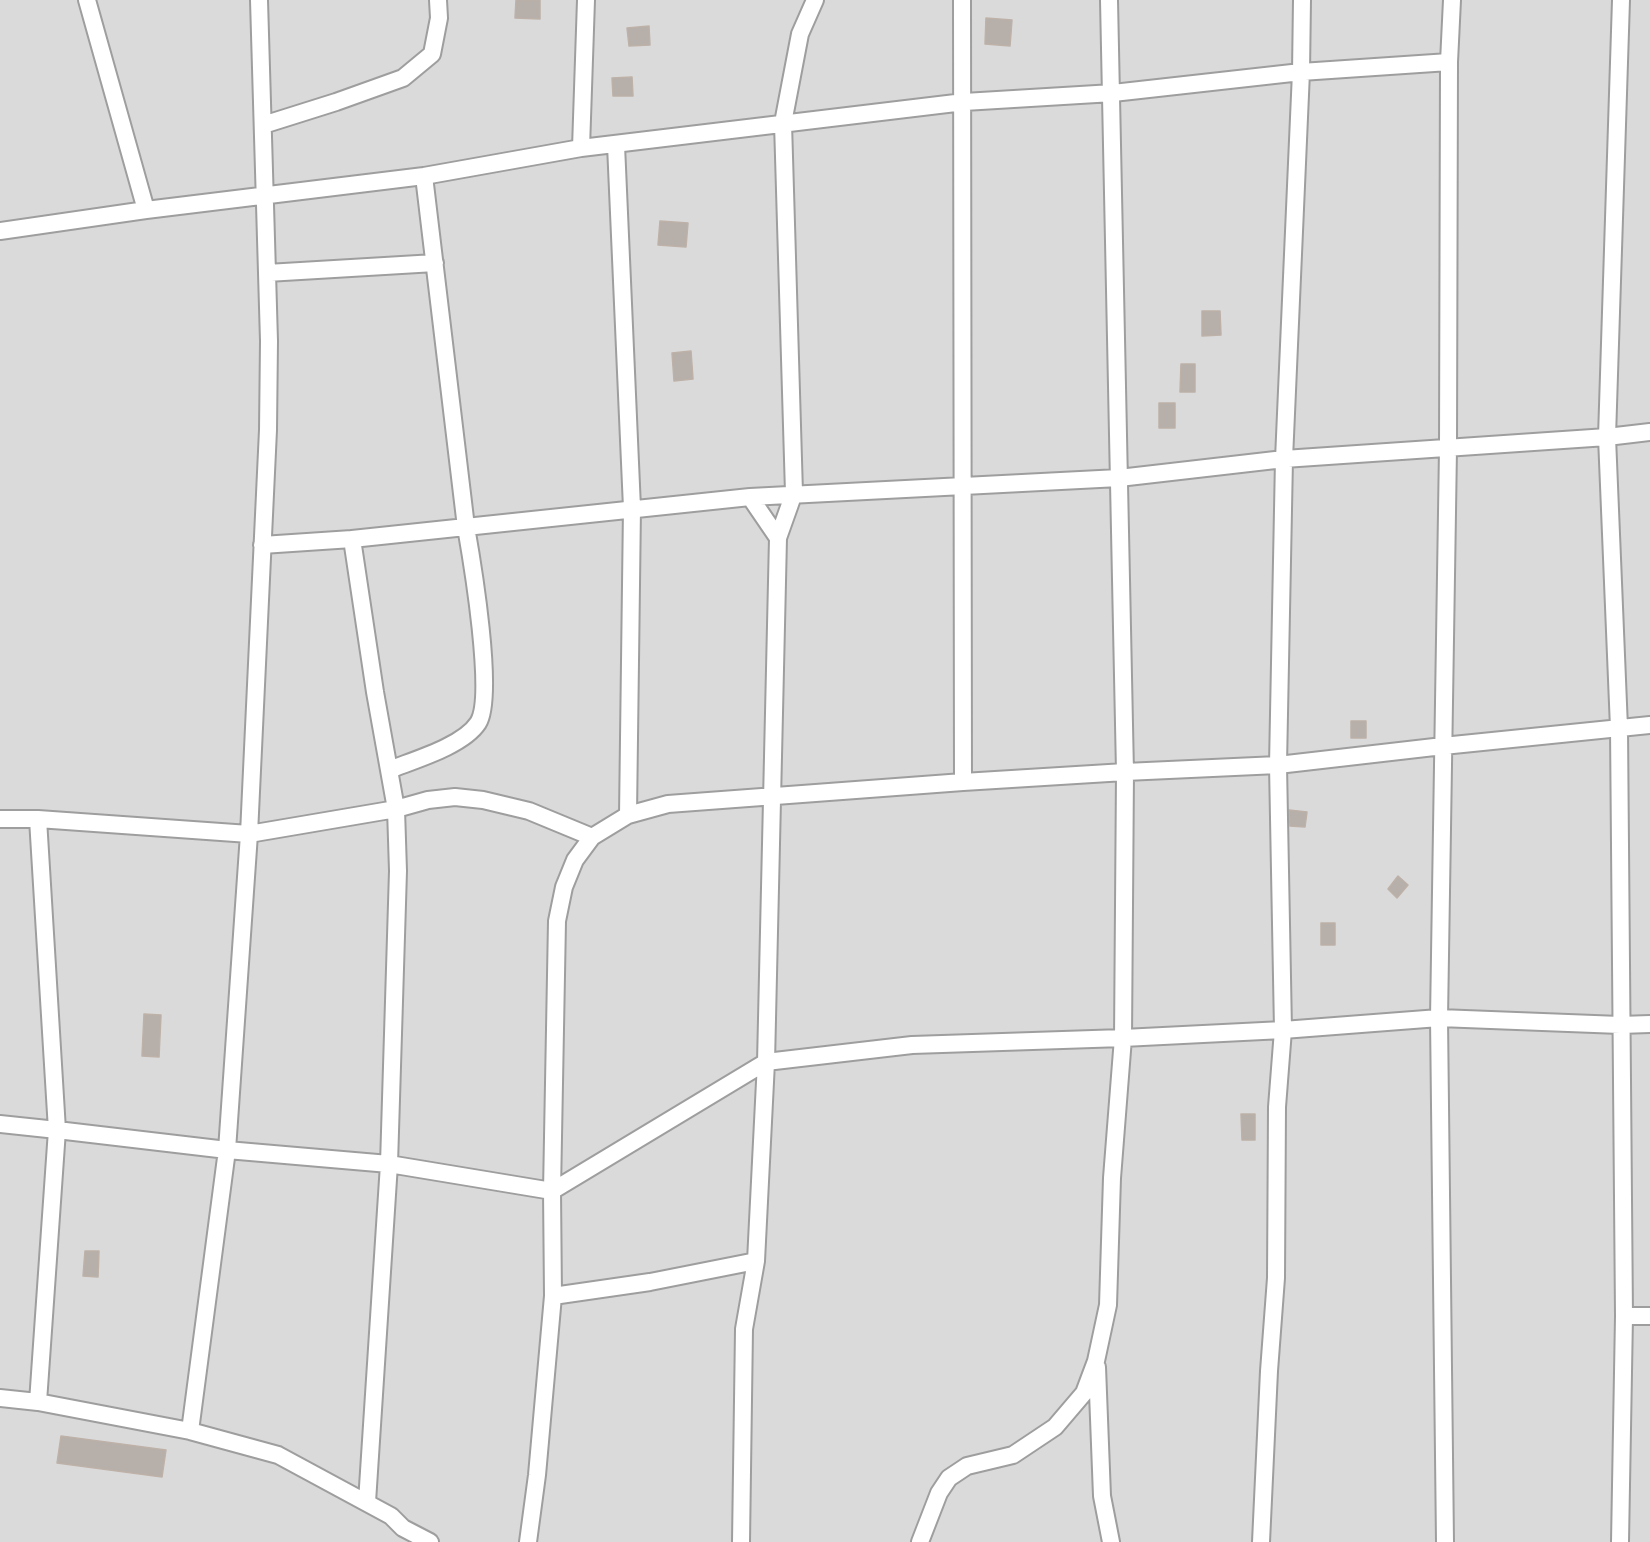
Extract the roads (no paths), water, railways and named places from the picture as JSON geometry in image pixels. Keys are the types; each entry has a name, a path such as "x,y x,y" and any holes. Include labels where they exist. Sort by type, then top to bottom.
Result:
{"street":[{"path":"87,0 146,210"},
{"path":"190,1431 227,1150 249,834 268,430 269,341 259,0"},
{"path":"263,125 403,78 432,54 439,18 438,0"},
{"path":"581,148 586,0"},
{"path":"741,1542 744,1329 756,1261 766,1062 778,538 794,493 783,123 800,34 815,0"},
{"path":"962,0 964,102 963,782"},
{"path":"920,1542 939,1493 949,1478 967,1466 1013,1455 1055,1427 1084,1393 1096,1361 1108,1305 1112,1178 1123,1038 1125,771 1113,93 1109,0"},
{"path":"1261,1542 1276,1278 1277,1107 1283,1030 1278,765 1284,459 1301,72 1302,0"},
{"path":"1445,1542 1439,1018 1448,448 1449,62 1452,0"},
{"path":"1620,1542 1624,1316 1619,728 1607,437 1621,0"},
{"path":"0,231 146,210 424,176 581,148 783,123 964,102 1113,93 1301,72 1449,62"},
{"path":"616,145 632,508 628,815"},
{"path":"389,770 460,740 479,722 484,693 476,581 466,527 424,176"},
{"path":"267,273 435,263"},
{"path":"262,545 352,539 750,496 1119,478 1284,459 1607,437 1650,432"},
{"path":"750,496 778,538"},
{"path":"352,539 396,809 397,919 389,1164 367,1502"},
{"path":"528,1542 537,1475 553,1296 552,1191 557,921 564,887 575,860 592,837 628,815 668,804 1125,771 1278,765 1650,725"},
{"path":"0,819 38,819 249,834 396,809 428,800 455,797 483,800 529,811 592,837"},
{"path":"38,819 57,1130 38,1402"},
{"path":"0,1124 227,1150 389,1164 552,1191 766,1062 912,1045 1283,1030 1439,1018 1620,1025 1650,1024"},
{"path":"553,1296 650,1282 756,1261"},
{"path":"1624,1316 1650,1316"},
{"path":"1096,1361 1102,1496 1111,1542"},
{"path":"0,1398 38,1402 190,1431 278,1455 367,1502 391,1516 403,1528 430,1542"}]}
